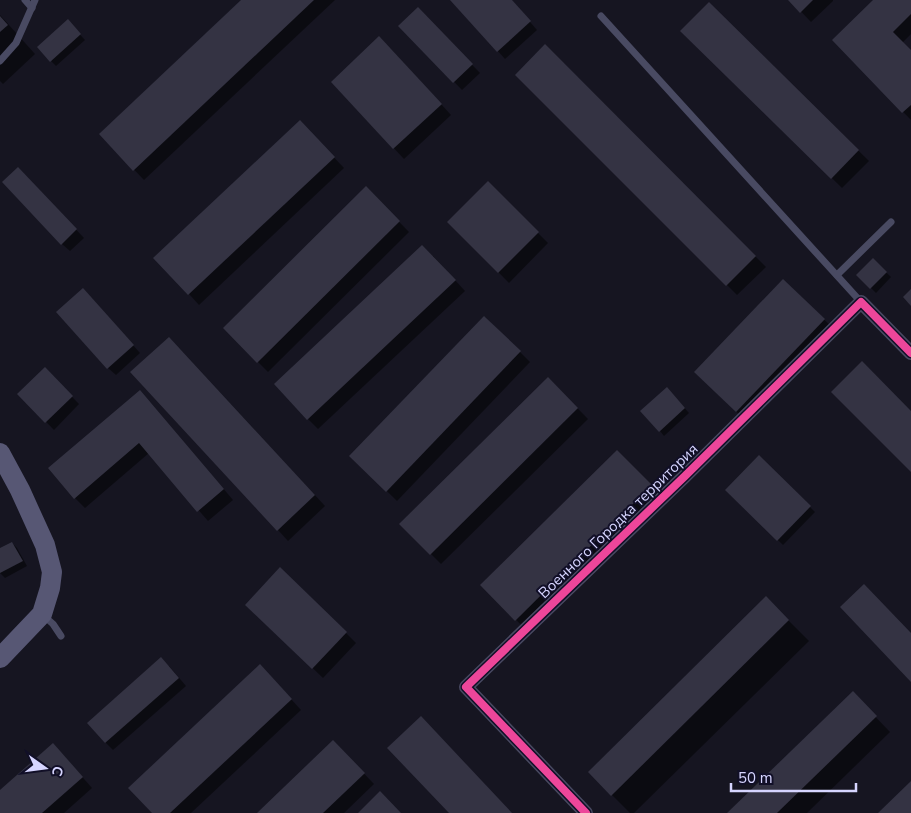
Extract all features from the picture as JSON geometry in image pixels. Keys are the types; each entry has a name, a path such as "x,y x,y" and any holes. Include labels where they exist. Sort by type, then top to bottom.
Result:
{"main road":[{"path":"0,453 20,490 45,545 52,572 50,588 42,614 0,658"}],"street":[{"path":"861,302 911,353"},
{"name":"Военного Городка территория","path":"586,813 466,687 692,469 861,302"}],"lane":[{"path":"25,0 32,8"},
{"path":"0,61 16,43 35,0"},
{"path":"601,16 861,302"},
{"path":"837,275 891,222"},
{"path":"42,614 62,636"}],"building":[{"path":"241,0 314,0 133,171 99,134"},
{"path":"450,0 512,0 531,21 497,52"},
{"path":"788,0 813,0 800,13"},
{"path":"873,0 911,0 911,14 893,32 911,50 911,105 902,113 832,40"},
{"path":"709,2 859,150 831,179 680,31"},
{"path":"418,7 473,64 453,83 398,26"},
{"path":"0,16 8,25 0,32"},
{"path":"68,19 81,34 50,62 37,47"},
{"path":"379,36 442,104 393,149 331,82"},
{"path":"545,44 756,256 726,286 515,75"},
{"path":"300,120 335,157 188,295 153,258"},
{"path":"18,167 77,229 61,245 2,182"},
{"path":"488,181 539,232 498,273 447,222"},
{"path":"366,186 400,221 257,363 223,328"},
{"path":"422,245 456,280 307,420 274,384"},
{"path":"873,258 887,272 870,289 856,275"},
{"path":"783,279 825,319 736,412 694,372"},
{"path":"83,288 134,345 107,369 56,312"},
{"path":"911,289 911,306 903,297"},
{"path":"484,316 521,351 386,492 349,456"},
{"path":"169,337 315,495 277,531 130,372"},
{"path":"862,361 911,411 911,472 831,392"},
{"path":"45,367 73,396 45,423 17,394"},
{"path":"548,377 578,408 430,555 399,524"},
{"path":"667,387 685,408 659,432 640,411"},
{"path":"140,390 224,489 197,512 139,443 74,499 48,468"},
{"path":"617,450 652,485 515,621 480,585"},
{"path":"759,455 811,506 777,541 725,490"},
{"path":"12,542 23,561 0,573 0,548"},
{"path":"280,567 347,632 312,669 245,605"},
{"path":"864,584 911,633 911,682 840,607"},
{"path":"766,596 789,620 611,796 588,772"},
{"path":"161,657 179,678 105,743 87,723"},
{"path":"260,664 292,699 170,813 152,813 128,788"},
{"path":"853,691 877,716 777,813 727,813"},
{"path":"421,716 512,813 449,813 387,748"},
{"path":"333,740 365,773 323,813 257,813"},
{"path":"53,743 83,777 42,813 0,813 0,790"},
{"path":"911,781 911,813 878,813"},
{"path":"380,791 401,813 358,813"}],"cycle path":[{"path":"586,813 466,687 685,476 861,302 911,353"}]}
